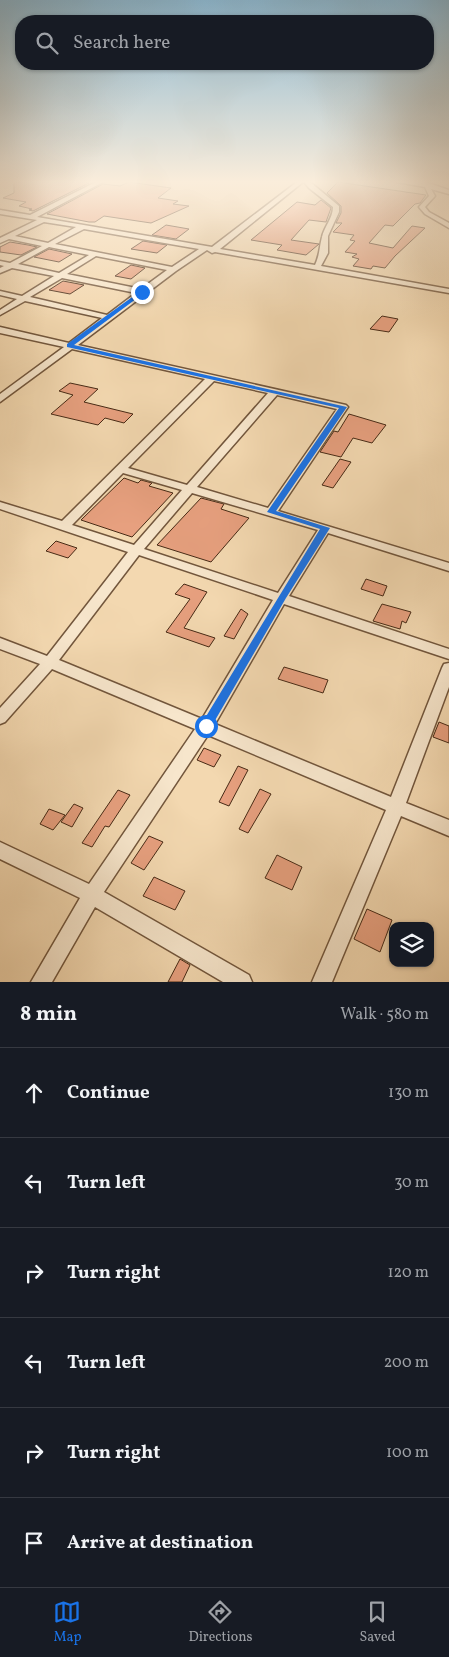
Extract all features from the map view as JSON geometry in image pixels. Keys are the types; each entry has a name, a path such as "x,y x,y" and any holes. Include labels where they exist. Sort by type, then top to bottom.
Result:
{"street":[{"path":"4,239 27,228"},
{"path":"0,271 82,228 449,291"},
{"path":"0,399 69,345 173,269 208,250 238,228"},
{"path":"317,268 324,252 325,236 329,228"},
{"path":"4,239 47,245 173,269"},
{"path":"0,314 96,254"},
{"path":"0,263 142,292"},
{"path":"0,294 107,317"},
{"path":"0,330 343,407 271,512"},
{"path":"64,526 212,377"},
{"path":"0,718 50,662 137,549 275,391"},
{"path":"121,468 325,528 449,567"},
{"path":"0,505 282,597 449,654"},
{"path":"41,982 92,895 206,726 325,528"},
{"path":"0,643 206,726 449,828"},
{"path":"322,982 396,807 449,668"},
{"path":"0,850 92,895 242,982"}],"building":[{"path":"162,228 189,229 176,239 152,235"},
{"path":"266,228 302,228 291,240 319,244 306,255 277,250 282,245 251,240"},
{"path":"337,228 382,228 369,243 393,248 410,228 425,228 385,268 373,266 371,269 353,266 359,259 352,257 357,254 345,252 355,241 350,240 354,235 333,232"},
{"path":"143,241 167,245 157,253 131,249"},
{"path":"10,242 37,247 21,255 0,252 0,247"},
{"path":"49,249 72,254 59,262 34,257"},
{"path":"131,265 145,268 131,279 115,276"},
{"path":"63,281 84,285 70,294 49,290"},
{"path":"382,316 398,319 389,332 370,329"},
{"path":"70,383 98,389 84,402 133,414 124,423 105,418 98,425 51,414 73,395 59,391"},
{"path":"349,414 386,425 372,443 353,438 341,457 320,452 334,431 338,432"},
{"path":"340,459 351,462 333,488 322,485"},
{"path":"124,478 138,483 141,480 152,483 149,486 173,493 132,537 81,520"},
{"path":"201,498 224,504 221,509 249,518 211,562 157,545"},
{"path":"56,541 77,548 68,558 46,551"},
{"path":"366,579 387,586 383,596 361,589"},
{"path":"184,584 207,592 184,628 215,638 209,647 166,632 190,599 175,594"},
{"path":"382,604 411,612 406,623 402,621 400,629 373,621"},
{"path":"241,609 248,614 234,639 224,636"},
{"path":"284,667 328,680 323,693 278,679"},
{"path":"439,722 449,726 449,743 433,737"},
{"path":"204,748 221,755 214,767 197,760"},
{"path":"238,766 248,770 229,806 219,802"},
{"path":"260,789 271,794 248,833 239,829"},
{"path":"118,790 130,795 109,827 105,826 92,847 82,843"},
{"path":"74,804 83,808 72,827 61,822"},
{"path":"49,809 65,815 53,830 40,824"},
{"path":"149,836 163,842 144,870 131,863"},
{"path":"277,855 302,867 292,890 265,878"},
{"path":"154,877 185,891 175,910 143,896"},
{"path":"367,909 392,920 389,922 389,928 380,952 354,939"},
{"path":"180,959 190,965 182,982 168,982"}],"route":[{"path":"142,292 69,345 343,407 271,512 325,528 206,726"}]}
